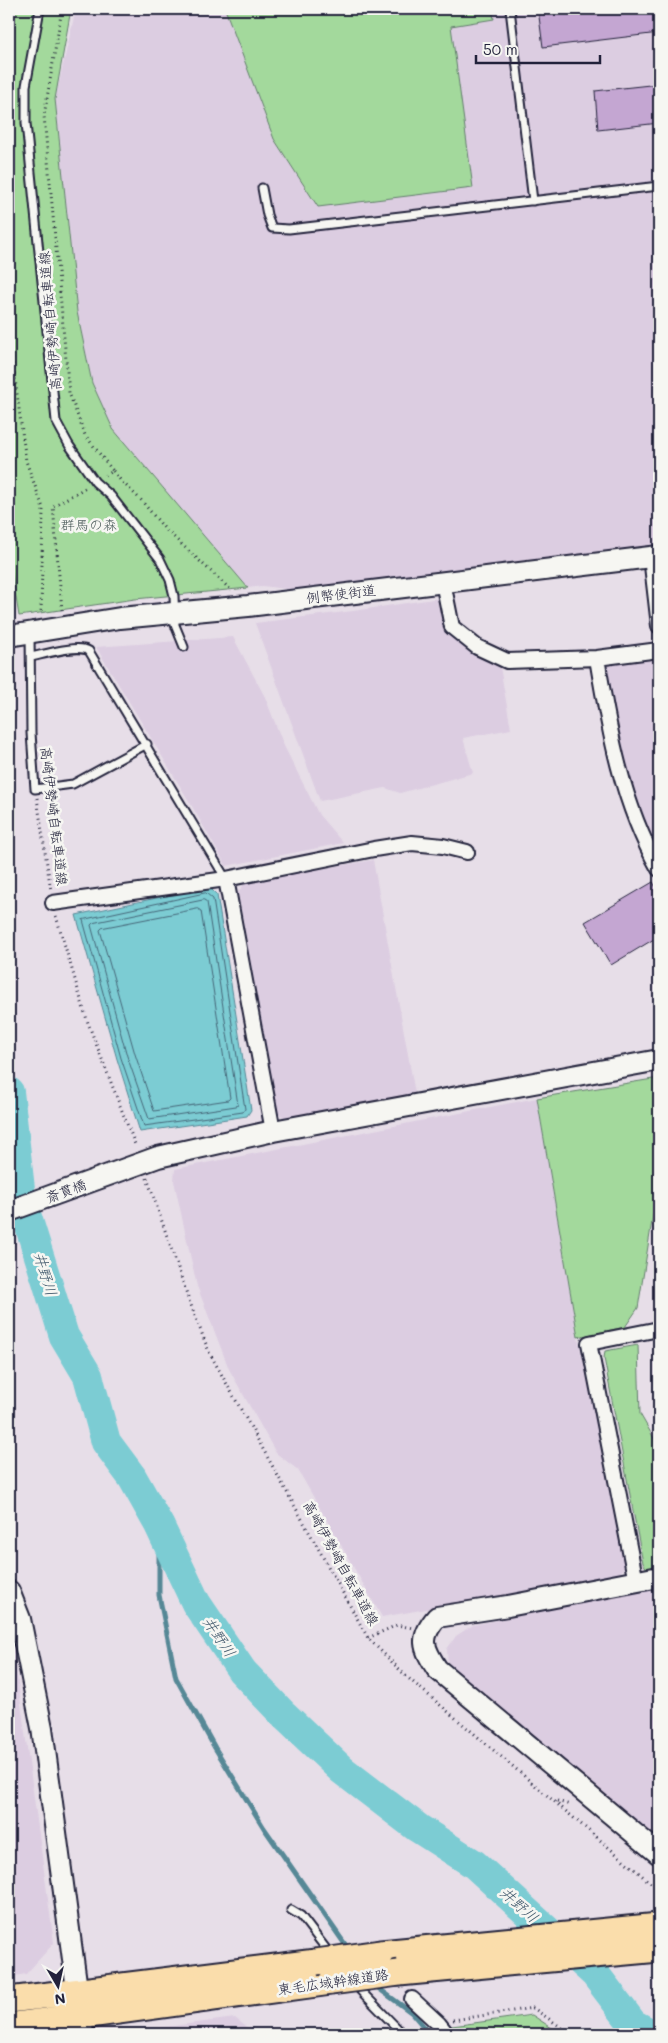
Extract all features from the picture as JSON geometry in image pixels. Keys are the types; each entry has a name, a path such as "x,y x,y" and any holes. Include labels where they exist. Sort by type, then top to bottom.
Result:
{"highway":[{"name":"東毛広域幹線道路","path":"9,2000 381,1953 659,1926"},
{"name":"東毛広域幹線道路","path":"9,2026 82,2025 340,1975 399,1973 659,1949"}],"street":[{"name":"例幣使街道","path":"27,632 120,618 248,606 655,556"},
{"path":"655,556 659,626"},
{"path":"444,582 452,627 477,648 507,661 597,658 659,650"},
{"path":"597,658 610,733 624,785 647,847 659,869"},
{"path":"54,908 226,879 412,843 442,846 467,852"},
{"path":"226,879 272,1131"},
{"name":"斎貫橋","path":"9,1212 158,1157 272,1131 659,1060"},
{"path":"636,1582 589,1343 659,1329"},
{"path":"659,1577 508,1606 437,1617 428,1627 424,1641 426,1652 437,1669 659,1854"},
{"path":"9,1591 20,1620 42,1728 82,2025"},
{"path":"412,1999 443,2029"}],"lane":[{"path":"40,9 26,86 26,123 56,421 95,482 111,496 160,559 170,580 174,596 175,625 184,647"},
{"path":"510,9 533,201"},
{"path":"262,188 267,215 272,228 289,229 659,186"},
{"name":"高崎伊勢崎自転車道線","path":"27,632 31,656 31,733 35,788"},
{"path":"31,656 84,648 89,652 147,744 226,879"},
{"path":"35,788 73,784 147,744"},
{"path":"291,1910 301,1916 340,1975 403,2034"}],"path":[{"name":"高崎伊勢崎自転車道線","path":"62,9 44,116 69,394 85,435 121,481 141,500 164,528 248,606"},
{"path":"9,334 26,461 43,508 27,632"},
{"path":"62,616 54,506 113,471"},
{"name":"高崎伊勢崎自転車道線","path":"35,788 54,908 88,1022 138,1153"},
{"name":"高崎伊勢崎自転車道線","path":"147,1178 188,1300 209,1352 368,1638 407,1677 659,1890"},
{"path":"368,1638 397,1625"},
{"path":"443,2029 444,2021 533,2008 571,2034"}],"shaded area":[{"path":"76,9 659,9 659,544 467,572 300,591 263,586 248,588 113,429 92,383 77,312 55,99"},
{"path":"440,598 476,654 500,667 511,729 463,738 473,773 400,793 385,788 320,801 255,623"},
{"path":"233,637 265,697 284,746 319,815 343,843 226,866 96,647"},
{"path":"659,658 659,846 650,847 637,819 601,670 606,663"},
{"path":"373,860 416,1099 291,1123 278,1113 238,893 246,881"},
{"path":"537,1098 578,1337 626,1563 620,1574 382,1617 298,1470 276,1453 229,1369 197,1286 174,1181 175,1169"},
{"path":"659,1587 659,1850 448,1667 447,1649 456,1636 473,1625"},
{"path":"9,1635 13,1646 54,1943 26,1974 9,1977"},
{"path":"235,2018 255,2034 131,2034 134,2031"}],"green space":[{"name":"群馬の森","path":"9,9 71,9 55,99 77,312 92,383 113,429 248,588 135,599 19,616 9,556"},
{"path":"225,9 492,9 494,19 451,26 473,188 318,207 274,139"},
{"path":"659,1078 659,1178 638,1308 625,1327 578,1337 537,1098"},
{"path":"638,1345 640,1414 659,1447 659,1567 647,1569 643,1563 604,1358 605,1351"},
{"path":"532,2015 561,2034 452,2034 448,2030 452,2026"}],"water":[{"path":"209,887 217,895 251,1110 247,1116 140,1132 76,915"}],"building":[{"path":"538,9 659,9 659,33 543,47"},
{"path":"659,84 659,123 598,130 595,91"},
{"path":"653,882 659,893 659,936 611,965 585,922"}],"waterway":[{"name":"井野川","path":"9,1092 21,1198 64,1336 88,1376 106,1442 132,1477 159,1525 196,1603 242,1671 284,1715 342,1770 418,1828 474,1864 595,1974 633,2024 652,2034"},
{"path":"159,1525 159,1595 176,1678 215,1748 264,1828 349,1950"},
{"path":"374,1985 412,2013 430,2034"}]}
